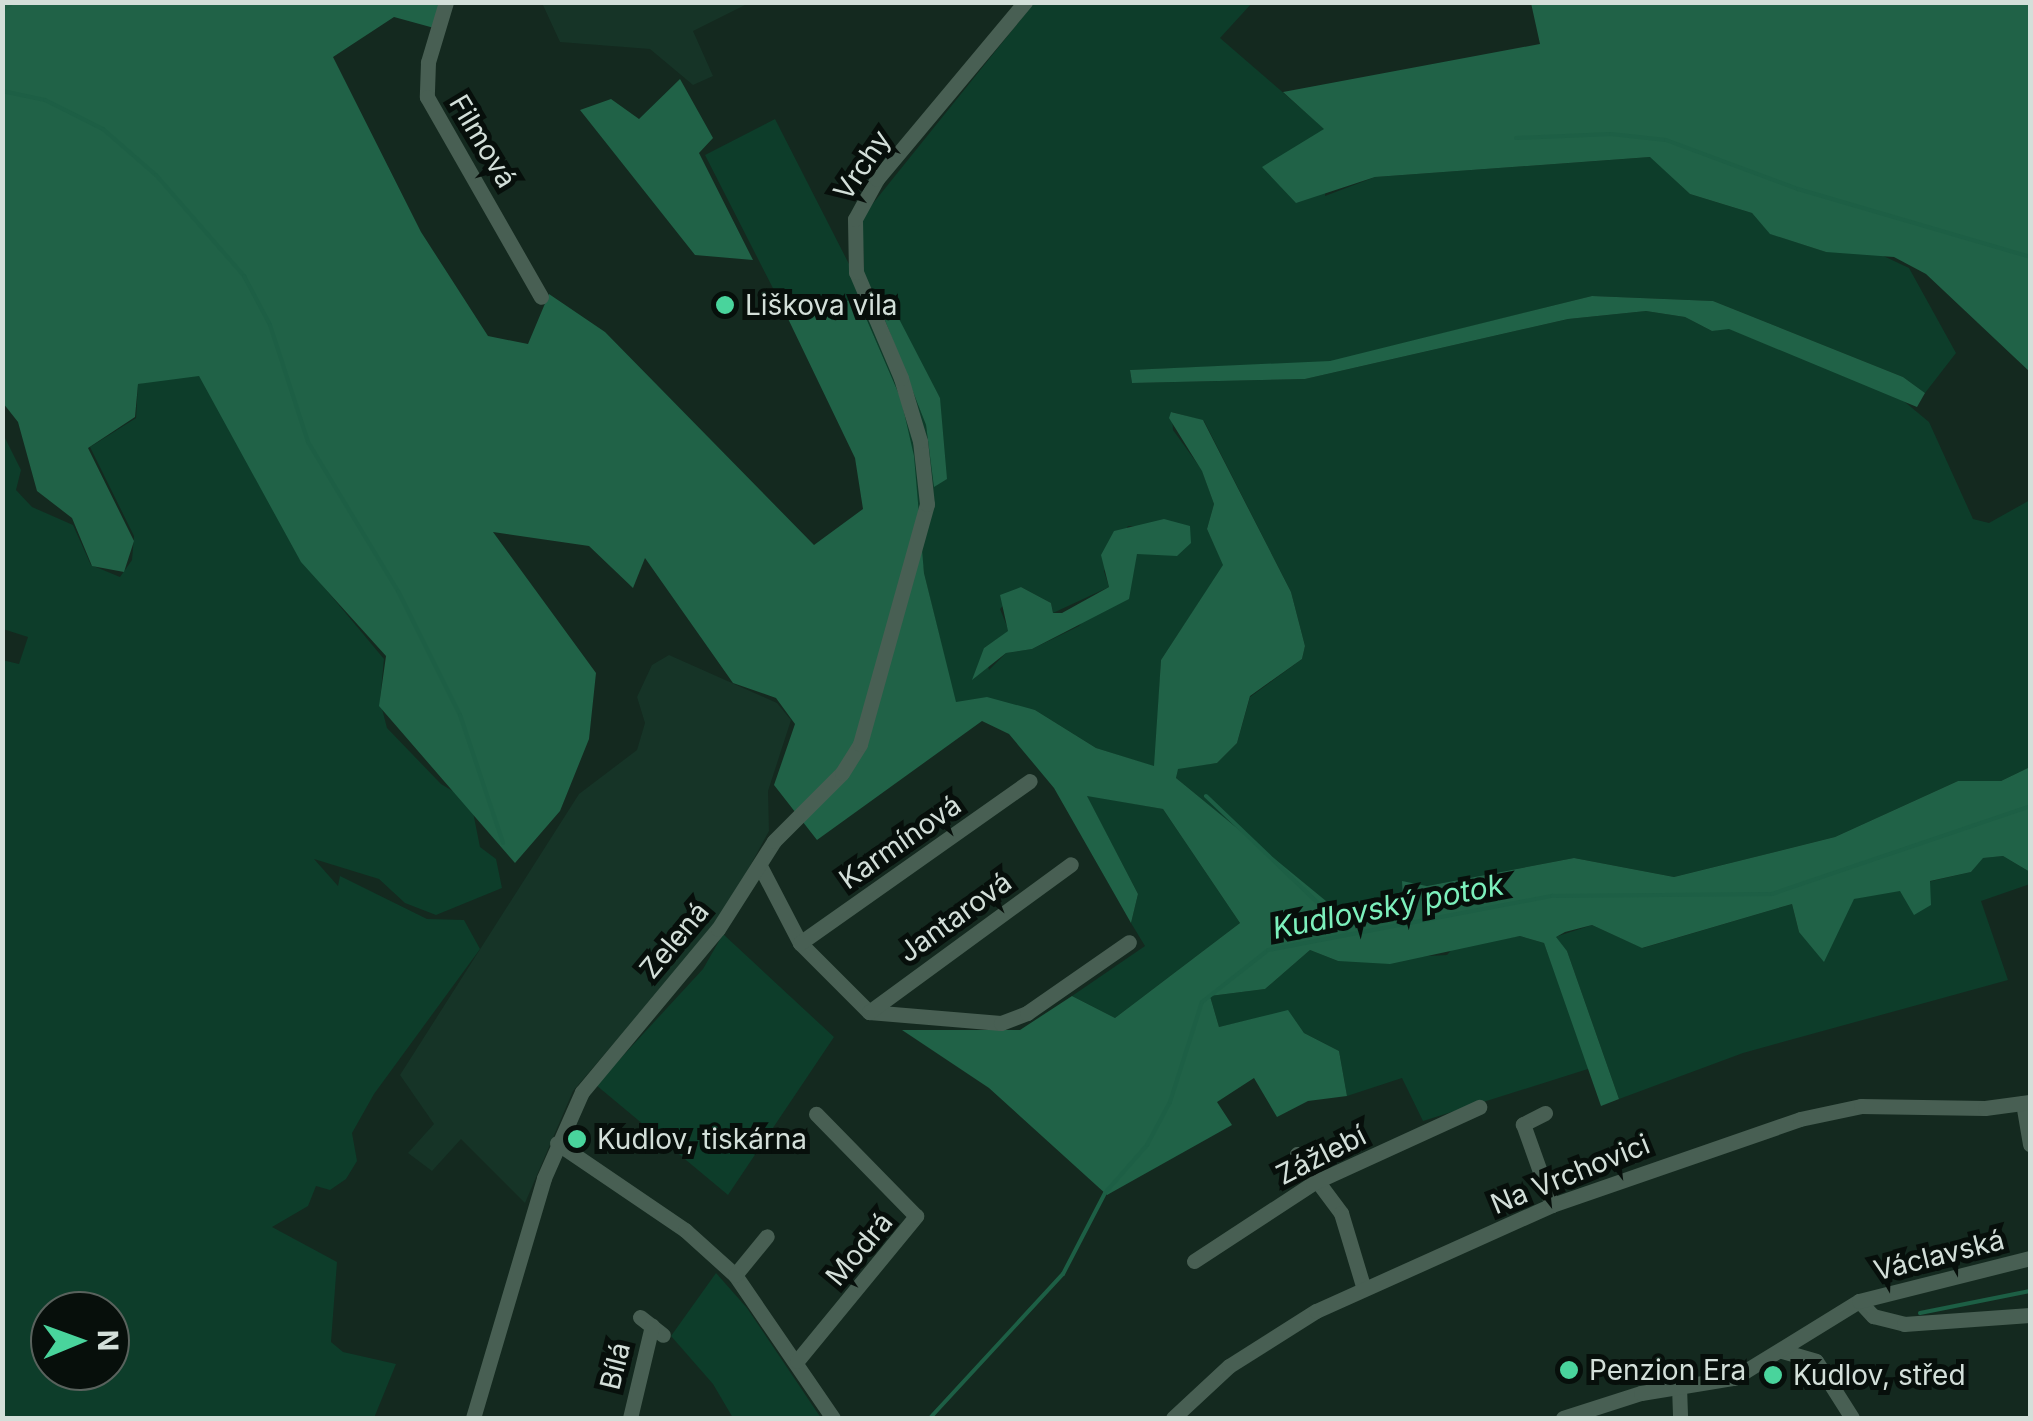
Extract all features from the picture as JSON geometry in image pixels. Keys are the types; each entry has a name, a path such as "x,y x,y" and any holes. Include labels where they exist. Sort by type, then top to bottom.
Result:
{"street":[{"name":"Filmová","path":"446,2 428,62 428,97 541,297"},
{"name":"Vrchy","path":"927,504 920,441 901,378 856,272 855,219 877,179 1026,2"},
{"name":"Zelená","path":"472,1418 557,1143 604,1060 718,929 760,866 860,744 927,504"},
{"name":"Karmínová","path":"800,943 1030,780"},
{"name":"Jantarová","path":"869,1012 1071,864"},
{"path":"760,866 800,943 869,1012 1001,1023 1027,1014 1129,942"},
{"path":"2027,1102 2030,1144"},
{"name":"Na Vrchovici","path":"1174,1418 1230,1366 1363,1286 1552,1204 1800,1118 1861,1106 2027,1102"},
{"name":"Zážlebí","path":"1194,1260 1320,1181 1478,1107"},
{"name":"Modrá","path":"797,1361 916,1216 816,1114"},
{"path":"1545,1114 1523,1124 1552,1204"},
{"path":"817,1141 830,1128"},
{"path":"557,1143 685,1230 735,1275 833,1418"},
{"path":"1297,1154 1320,1181 1354,1242 1363,1286"},
{"path":"735,1275 767,1236"},
{"name":"Václavská","path":"1563,1418 1597,1413 1678,1386 1734,1378 1859,1302 2030,1258"},
{"name":"Václavská","path":"1859,1302 1873,1316 1904,1324 2030,1315"},
{"name":"Bílá","path":"630,1418 652,1326"},
{"path":"1782,1350 1816,1361 1852,1418"},
{"path":"1678,1386 1680,1418"}],"shaded area":[{"path":"542,3 749,3 693,31 713,76 693,85 650,49 560,42"},
{"path":"1034,3 1252,3 1220,38 1325,129 1325,196 1375,177 1651,157 1690,194 1752,213 1771,234 1826,252 1875,252 1909,268 1956,353 1925,393 1903,377 1713,301 1592,296 1329,362 1130,370 1132,383 1305,379 1568,319 1646,311 1685,317 1712,331 1728,328 1894,393 1929,422 1973,519 1989,523 2030,500 2030,767 2001,781 1958,781 1835,837 1674,877 1574,858 1427,886 1402,882 1403,907 1354,925 1176,778 1177,768 1217,763 1237,743 1250,697 1302,659 1305,646 1291,592 1204,421 1172,412 1173,430 1202,470 1214,504 1207,529 1224,565 1161,660 1155,767 1096,748 1035,710 955,702 924,573 901,399 857,297 832,307 796,294 780,302 705,155 775,119 850,266 864,267 862,217","holes":["882,311 940,398 935,486 926,425","1128,526 1149,527 1137,554 1079,626 1032,649 1006,653 989,670 984,648 1009,631 1000,609 1021,587 1051,603 1053,613 1109,587 1104,571"]},
{"path":"179,375 200,376 303,562 384,659 380,701 387,728 441,784 471,802 480,847 496,859 502,888 436,915 405,903 379,879 314,859 338,886 340,876 427,919 464,920 480,949 374,1094 352,1133 357,1161 346,1179 330,1190 316,1186 308,1206 272,1227 337,1262 331,1342 343,1352 396,1364 374,1418 3,1418 2,660 19,664 28,637 3,629 2,432 21,470 16,490 32,507 73,525 91,565 120,577 132,560 134,536 90,447 136,418 138,384"},
{"path":"669,655 777,703 791,720 768,791 769,831 722,917 573,1091 525,1203 461,1139 432,1171 408,1153 434,1124 400,1075 579,794 637,750 645,723 637,697 652,665"},
{"path":"1086,795 1163,809 1240,923 1115,1018 1072,996 1145,946 1131,923 1138,894"},
{"path":"2003,856 2030,872 2030,884 1981,901 2008,980 1743,1053 1619,1099 1567,951 1555,937 1592,925 1643,948 1792,904 1799,932 1853,899 1971,872 1982,858"},
{"path":"723,934 834,1037 728,1195 596,1085 703,969"},
{"path":"1520,936 1544,943 1591,1068 1423,1121 1402,1078 1347,1096 1339,1051 1304,1033 1288,1011 1219,1027 1210,996 1265,989 1310,950 1338,961 1447,955 1453,948"},
{"path":"716,1273 747,1308 821,1418 733,1418 713,1384 671,1336"}],"green space":[{"path":"3,3 453,3 445,31 394,17 333,57 421,232 488,336 528,344 549,294 605,332 814,545 863,509 855,458 780,302 796,294 832,307 857,297 901,399 914,456 924,573 956,702 987,697 1035,710 1096,748 1154,766 1161,660 1223,565 1207,529 1214,504 1202,471 1169,418 1171,412 1203,420 1291,592 1305,646 1302,659 1250,696 1237,743 1217,763 1178,769 1176,778 1354,924 1403,907 1402,881 1427,886 1574,858 1674,877 1835,837 1958,781 2001,781 2030,767 2030,872 2003,856 1983,858 1971,872 1930,881 1931,905 1914,915 1900,891 1854,899 1824,962 1799,932 1792,904 1642,948 1592,925 1565,932 1556,937 1567,951 1619,1099 1601,1106 1544,943 1520,936 1390,964 1338,961 1310,950 1265,989 1210,996 1219,1027 1288,1010 1304,1033 1339,1051 1347,1096 1308,1101 1277,1117 1254,1078 1217,1102 1232,1125 1107,1195 989,1088 902,1030 1020,1030 1072,996 1115,1018 1240,923 1163,809 1087,796 1138,894 1131,923 1054,788 1009,734 982,721 817,840 774,785 795,724 776,698 733,683 645,558 633,588 589,546 493,532 596,673 589,739 560,811 515,863 379,706 386,656 301,562 199,376 138,384 135,417 88,448 134,541 124,572 92,566 72,518 37,491 18,422 3,403"},
{"path":"1531,3 2030,3 2030,372 1926,274 1894,257 1826,252 1770,234 1752,213 1690,194 1650,157 1375,177 1296,203 1262,167 1324,129 1283,92 1540,44"},
{"path":"680,79 713,138 699,153 753,260 695,255 580,110 611,99 639,119"},
{"path":"1592,296 1713,301 1903,377 1925,393 1917,407 1729,329 1712,331 1685,317 1646,311 1568,319 1305,379 1132,383 1130,370 1330,361"},
{"path":"881,310 896,313 940,398 947,479 934,487 926,425"},
{"path":"1164,519 1190,526 1191,543 1177,556 1137,554 1129,599 1032,649 1006,653 972,680 984,648 1008,631 1000,595 1021,587 1051,603 1053,613 1062,613 1109,587 1101,555 1114,531"}],"waterway":[{"path":"2,10 14,2"},
{"path":"2,91 45,100 103,129 156,175 244,276 270,325 308,442 398,591 460,715 503,843"},
{"path":"1516,138 1611,134 1666,140 1798,189 2030,257"},
{"path":"1206,796 1346,930"},
{"name":"Kudlovský potok","path":"930,1418 1063,1274 1105,1193 1147,1145 1170,1102 1202,1002 1268,950 1552,896 1772,894 2030,806"},
{"path":"1920,1313 2030,1291"}],"place":[{"name":"Liškova vila","path":"725,305"},
{"name":"Kudlov, tiskárna","path":"577,1139"},
{"name":"Penzion Era","path":"1569,1370"},
{"name":"Kudlov, střed","path":"1773,1375"}]}
